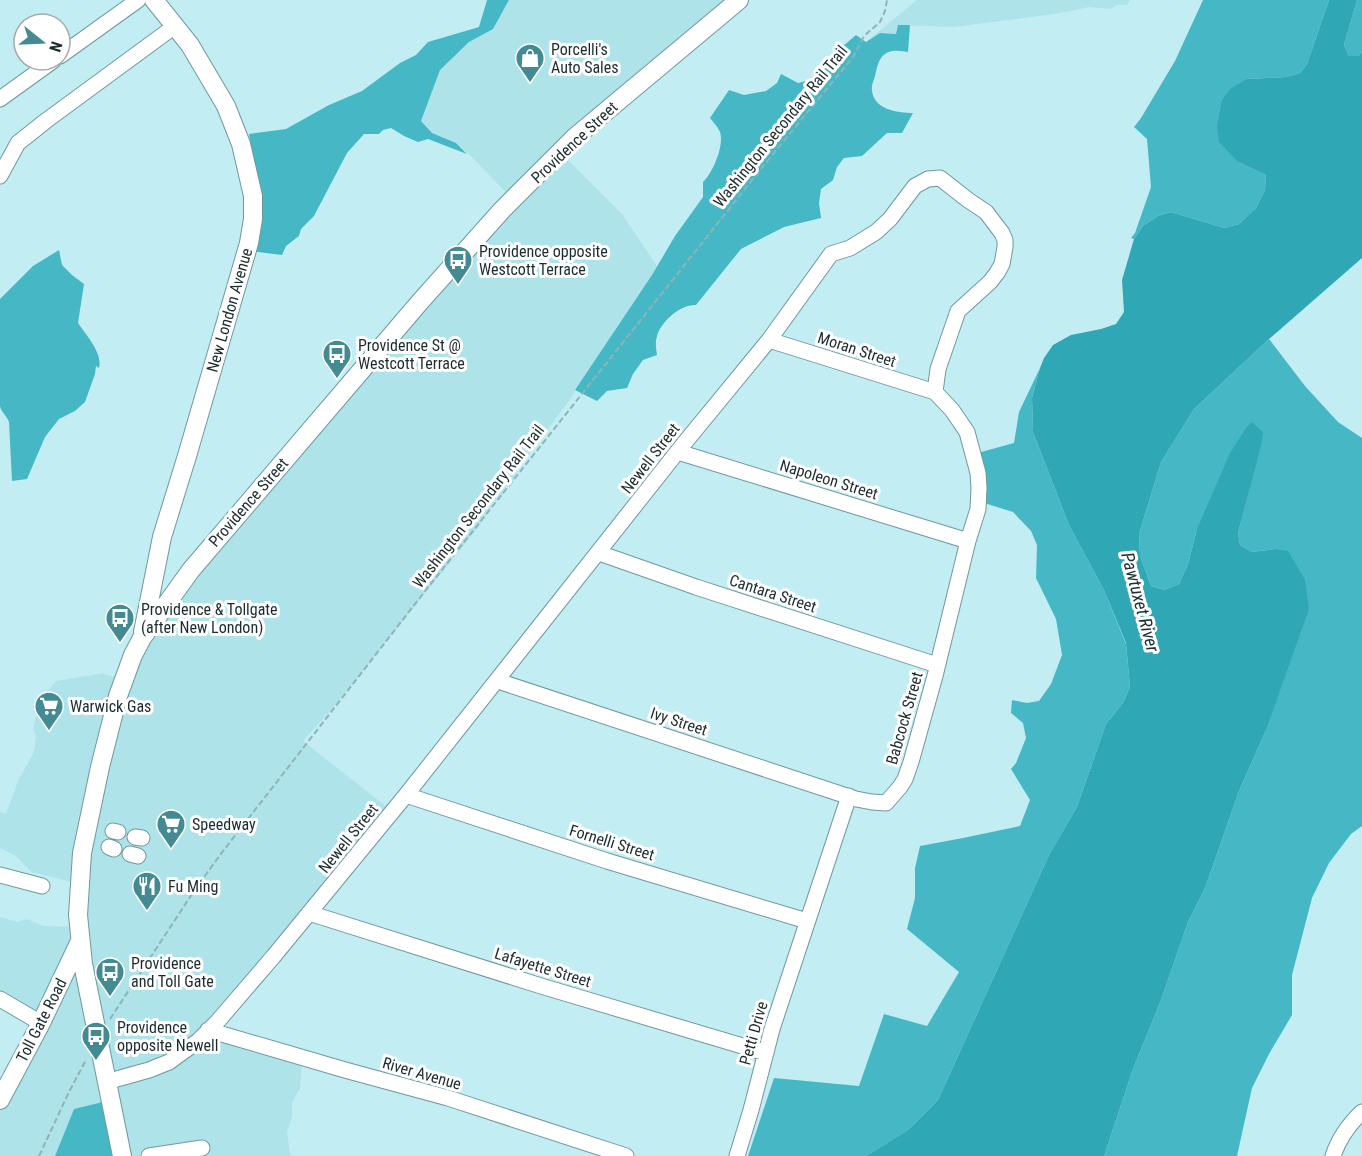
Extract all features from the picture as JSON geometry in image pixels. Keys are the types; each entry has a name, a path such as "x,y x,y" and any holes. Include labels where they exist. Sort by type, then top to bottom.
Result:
{"main road":[{"name":"New London Avenue","path":"142,638 162,537 249,243 253,219 253,196 244,153 226,106 190,45 154,0"},
{"name":"Providence Street","path":"122,1156 83,964 78,915 82,853 100,767 118,696 133,655 142,638 191,570 419,303 502,210 574,138 739,0"},
{"name":"Toll Gate Road","path":"0,1100 41,1023 80,940"}],"street":[{"path":"72,47 138,0"},
{"path":"0,176 18,143 175,26"},
{"path":"0,99 37,72"},
{"name":"Newell Street","path":"106,1082 169,1062 198,1041 243,993 498,681 769,340 831,254 850,248 876,232 890,219 915,186 928,179 940,178 986,212 1002,233 1005,247 1002,264 997,273 958,311 939,369 935,392"},
{"name":"Moran Street","path":"769,340 935,392"},
{"path":"935,392 967,432 978,473 978,509 968,541"},
{"name":"Napoleon Street","path":"678,452 968,541"},
{"name":"Babcock Street","path":"849,796 886,803 905,779 968,541"},
{"name":"Cantara Street","path":"599,553 937,665"},
{"name":"Ivy Street","path":"498,681 849,796"},
{"name":"Fornelli Street","path":"406,795 607,861 807,921"},
{"path":"807,921 849,796"},
{"path":"0,875 42,886"},
{"name":"Lafayette Street","path":"309,913 541,986 766,1053"},
{"name":"Petti Drive","path":"737,1156 772,1029 807,921"},
{"path":"0,999 41,1023"},
{"name":"River Avenue","path":"208,1030 345,1071 448,1098 626,1156"},
{"path":"1333,1156 1337,1143 1356,1125 1362,1112"},
{"path":"149,1156 202,1148"}],"path":[{"name":"Washington Secondary Rail Trail","path":"39,1156 79,1072 116,1009 220,855 422,595 764,165 853,57 864,36 880,22 887,0"}],"shaded area":[{"path":"487,0 509,0 493,29 469,42 440,70 421,121 432,133 456,143 467,154 428,139 418,142 391,128 379,134 364,134 347,153 314,216 301,229 299,236 286,246 282,255 249,251 253,161 249,134 286,129 329,105 362,91 400,63 416,55 428,42 479,27"},
{"path":"509,0 740,0 564,156 622,214 657,266 572,397 517,470 514,480 507,485 502,496 494,501 480,525 337,703 303,741 392,811 215,1025 302,1062 300,1088 292,1103 292,1117 287,1132 292,1156 120,1156 74,1109 55,1156 0,1156 0,1091 36,1025 0,994 0,917 18,922 27,919 43,926 76,927 80,884 31,872 16,856 0,848 0,812 6,814 18,781 34,752 36,735 33,730 39,701 56,681 100,673 127,680 141,639 513,200 456,143 432,133 421,121 440,70 469,42 493,29"},
{"path":"917,0 1130,0 1127,5 1117,5 1111,9 1089,7 1061,13 954,27 898,25 896,34 880,33 866,42"},
{"path":"1203,0 1329,0 1307,64 1300,73 1286,77 1247,79 1238,162 1266,175 1265,190 1256,208 1239,224 1224,228 1171,212 1158,216 1143,226 1134,239 1131,238 1135,233 1151,187 1147,139 1134,127 1175,61"},
{"path":"1357,0 1362,0 1362,52 1358,56 1349,56 1344,45"},
{"path":"898,25 910,25 908,52 893,51 883,56 878,64 872,88 873,96 881,106 893,111 913,113 902,133 887,133 862,156 844,158 837,167 833,180 821,189 819,203 821,218 784,227 741,249 696,305 684,307 667,320 657,336 657,355 643,360 627,388 607,391 597,401 575,390 703,197 703,182 714,165 721,142 719,130 710,118 729,90 744,95 766,91 777,83 781,74 798,83 813,79 823,63 856,35 866,42 880,33 896,34"},
{"path":"59,250 62,265 84,284 78,323 99,356 99,368 96,366 85,402 75,411 59,419 45,437 27,479 12,481 9,422 0,406 0,299 33,266"},
{"path":"1269,339 1305,386 1338,422 1362,438 1362,826 1351,834 1329,863 1312,898 1292,975 1292,1015 1252,1088 1237,1156 1104,1156 1133,1069 1161,1000 1188,922 1205,888 1239,791 1266,730 1275,549 1252,552 1240,545 1238,533 1249,490 1197,529 1188,564 1179,584 1164,590 1151,586 1140,556 1139,534 1161,462 1194,409"},
{"path":"1040,368 1032,398 1033,432 1069,525 1104,590 1126,644 1130,687 1123,703 1106,724 1077,807 1050,853 938,1100 908,1130 866,1156 748,1156 774,1078 859,1086 884,1014 927,1026 959,972 907,929 915,898 915,868 920,846 1020,826 1030,800 1011,769 1016,763 1026,738 1023,723 1011,713 1012,700 1027,703 1039,701 1051,684 1062,655 1056,619 1036,578 1037,545 1031,531 1013,512 981,502 974,454 1014,443 1019,412"},
{"path":"107,1101 120,1156 55,1156 74,1109"}],"water":[{"name":"Pawtuxet River","path":"1329,0 1357,0 1344,45 1349,56 1358,56 1362,52 1362,258 1269,339 1194,409 1161,462 1139,534 1140,556 1151,586 1164,590 1179,584 1188,564 1197,529 1230,453 1252,422 1263,432 1238,533 1240,545 1252,552 1275,549 1288,551 1305,580 1309,609 1266,730 1239,791 1205,888 1188,922 1161,1000 1133,1069 1104,1156 866,1156 908,1130 938,1100 1050,853 1077,807 1106,724 1123,703 1130,687 1126,643 1104,590 1069,525 1033,432 1032,398 1044,358 1053,345 1071,335 1116,324 1124,312 1122,280 1134,239 1143,226 1158,216 1171,212 1224,228 1239,224 1256,208 1265,190 1266,175 1238,162 1219,142 1217,126 1222,100 1230,89 1247,79 1286,77 1300,73 1307,64"}],"place":[{"name":"Porcelli's Auto Sales","path":"530,84"},
{"name":"Providence opposite Westcott Terrace","path":"458,286"},
{"name":"Providence St @ Westcott Terrace","path":"337,380"},
{"name":"Providence & Tollgate (after New London)","path":"120,644"},
{"name":"Warwick Gas","path":"49,732"},
{"name":"Speedway","path":"171,850"},
{"name":"Fu Ming","path":"147,912"},
{"name":"Providence and Toll Gate","path":"110,998"},
{"name":"Providence opposite Newell","path":"96,1062"}]}
